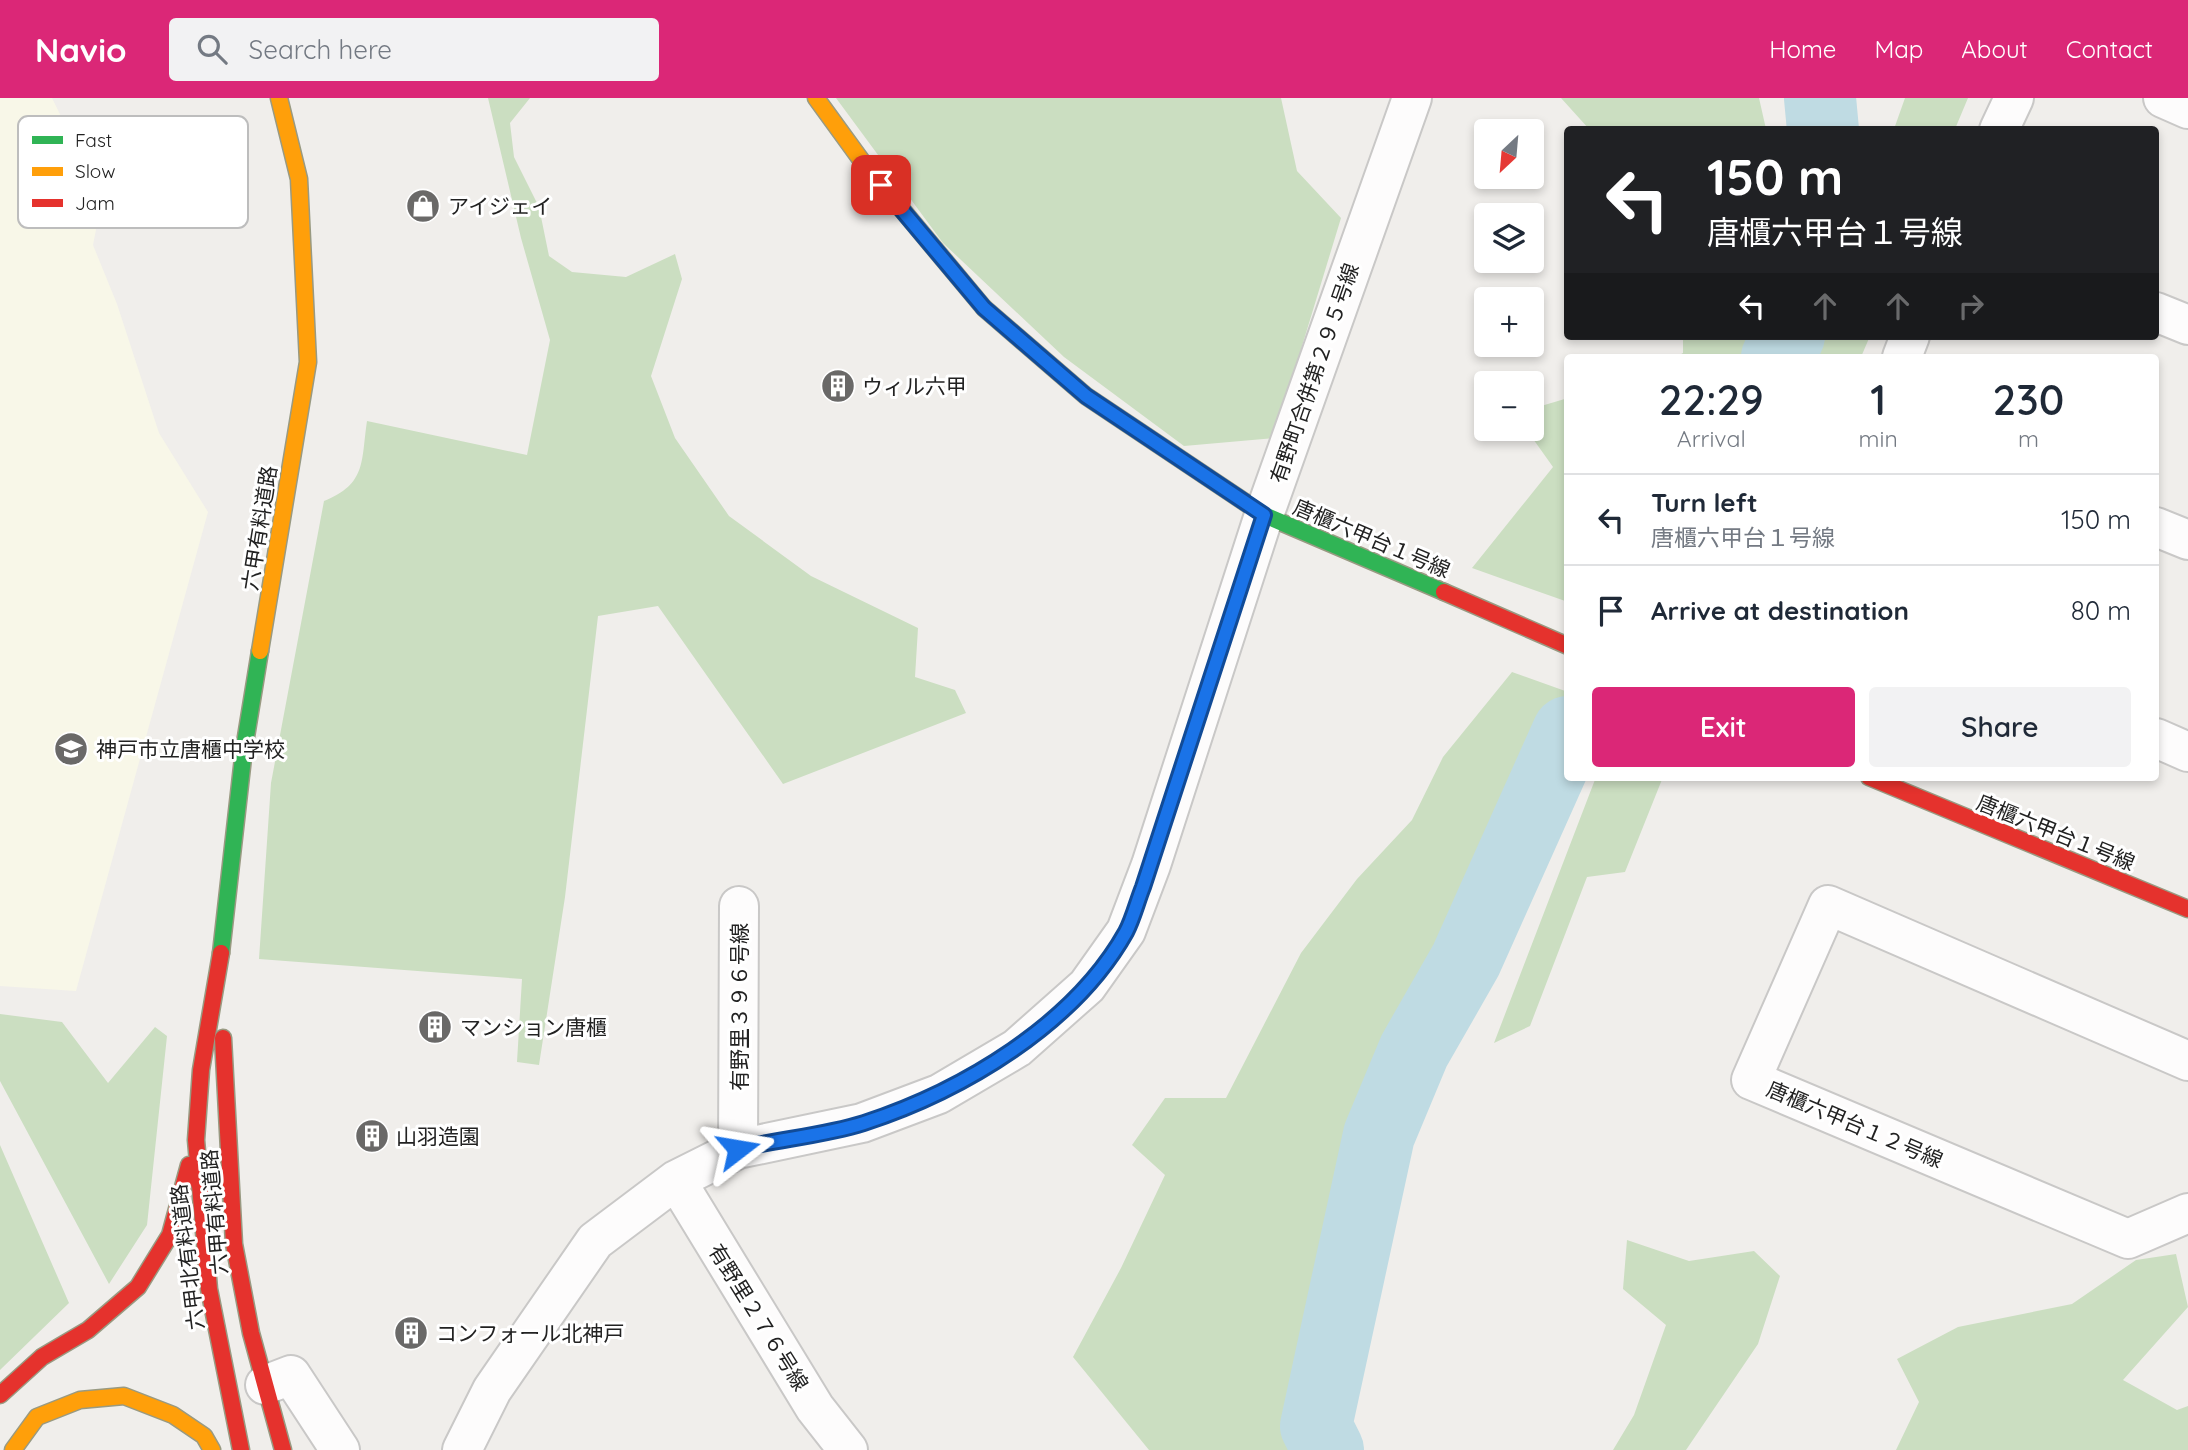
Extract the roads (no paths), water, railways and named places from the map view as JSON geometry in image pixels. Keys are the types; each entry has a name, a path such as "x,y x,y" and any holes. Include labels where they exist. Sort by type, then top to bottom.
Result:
{"main road":[{"name":"六甲有料道路","path":"196,1140 201,1070 220,966 244,749 308,362 299,179 279,98"},
{"name":"唐櫃六甲台１号線","path":"816,98 864,164 984,308 1086,396 1264,515 1564,644"},
{"name":"唐櫃六甲台１号線","path":"1879,781 2188,909"},
{"name":"六甲有料道路","path":"220,966 234,1244 251,1333 283,1450"},
{"path":"0,1395 42,1357 88,1330 138,1287 170,1235 196,1140"},
{"name":"六甲北有料道路","path":"196,1140 209,1289 241,1450"},
{"path":"13,1450 37,1417 80,1400 124,1396 173,1415 204,1436 212,1450"}],"street":[{"name":"有野町合併第２９５号線","path":"462,1450 492,1390 596,1241 676,1180 738,1149 862,1124 939,1094 1017,1048 1087,986 1126,931 1264,515 1412,98"},
{"path":"2001,126 2014,98"},
{"path":"2163,98 2188,109"},
{"path":"2159,313 2188,325"},
{"path":"2159,528 2188,540"},
{"path":"2159,739 2188,752"},
{"name":"唐櫃六甲台１２号線","path":"2188,1061 1828,905 1751,1080 2128,1239 2188,1213"},
{"name":"有野里３９６号線","path":"738,1149 739,906"},
{"name":"有野里２７６号線","path":"676,1180 815,1408 848,1450"},
{"path":"265,1385 291,1375 340,1450"}],"waterway":[{"path":"1820,98 1823,126"},
{"path":"1779,354 1787,340"},
{"path":"1328,1450 1316,1426 1379,1135 1414,1051 1466,960 1564,741"}],"place":[{"name":"アイジェイ","path":"423,206"},
{"name":"ウィル六甲","path":"838,386"},
{"name":"神戸市立唐櫃中学校","path":"71,749"},
{"name":"マンション唐櫃","path":"435,1027"},
{"name":"山羽造園","path":"372,1136"},
{"name":"コンフォール北神戸","path":"411,1333"}]}
